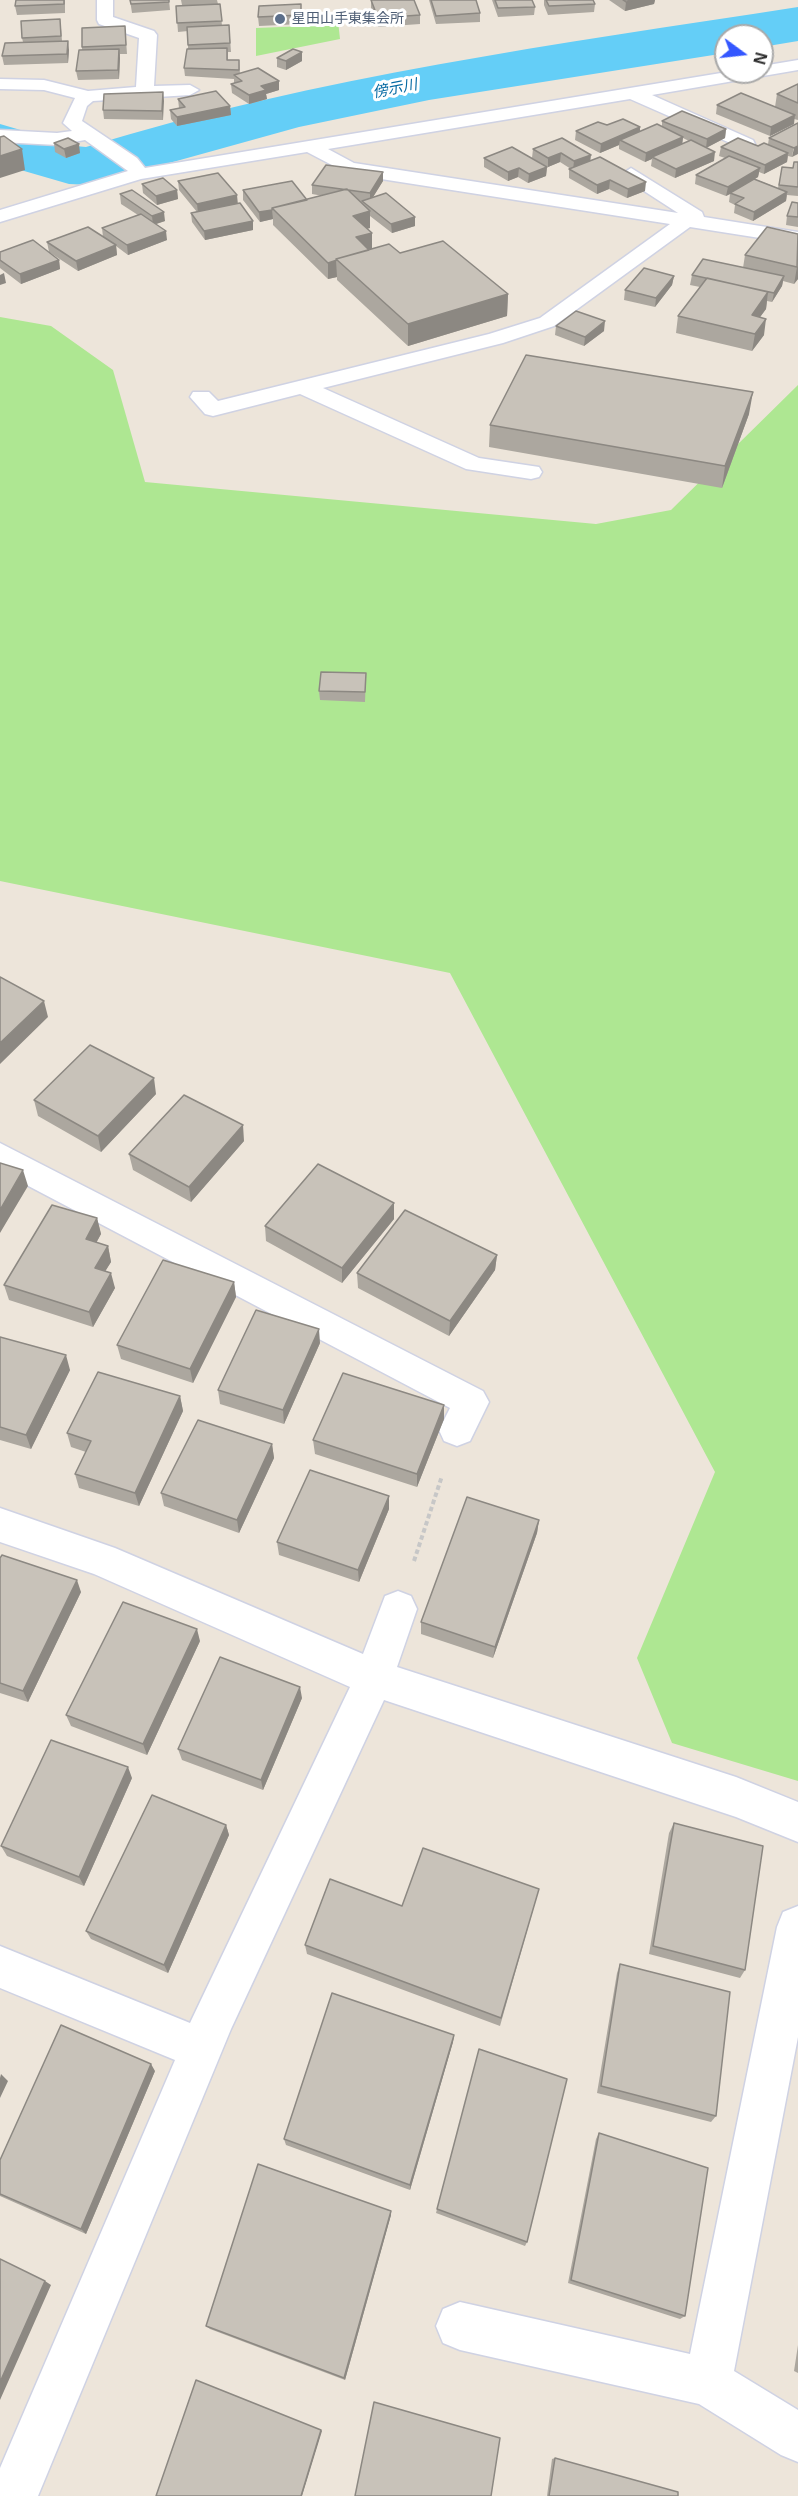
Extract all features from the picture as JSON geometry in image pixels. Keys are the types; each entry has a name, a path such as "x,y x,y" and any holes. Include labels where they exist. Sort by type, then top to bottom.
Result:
{"street":[{"path":"105,0 105,20 148,34 145,92"},
{"path":"774,69 798,65"},
{"path":"0,216 135,168 312,147 714,80"},
{"path":"0,84 44,85 88,96 190,90"},
{"path":"635,94 746,144"},
{"path":"88,96 79,104 72,123 135,168"},
{"path":"0,136 95,140"},
{"path":"312,147 349,168 798,238"},
{"path":"631,174 696,221"},
{"path":"201,397 213,409 496,339 547,322 696,221"},
{"path":"302,387 474,464 531,472"},
{"path":"0,1156 464,1416"},
{"path":"0,1525 102,1560 374,1678 736,1797 798,1822"},
{"path":"13,2496 201,2049 374,1678 398,1609"},
{"path":"708,2382 798,1927"},
{"path":"0,1967 201,2049"},
{"path":"460,2326 708,2382 798,2438"}],"path":[{"path":"398,1609 464,1416"}],"green space":[{"path":"337,12 340,39 256,56 256,28 307,26 309,13"},
{"path":"0,317 51,326 113,370 145,482 596,524 671,510 798,385 798,1781 672,1743 637,1658 715,1472 450,973 0,881"}],"building":[{"path":"16,0 64,0 64,4 15,6"},
{"path":"130,0 169,0 169,2 131,4"},
{"path":"371,0 414,0 420,15 378,18"},
{"path":"431,0 476,0 480,13 436,16"},
{"path":"495,0 532,0 535,7 498,8"},
{"path":"546,0 593,0 595,4 549,6"},
{"path":"220,4 222,21 177,23 176,6"},
{"path":"301,4 301,15 258,17 259,6"},
{"path":"60,19 61,36 22,38 21,21"},
{"path":"229,25 230,43 188,45 187,27"},
{"path":"125,26 126,45 82,47 82,28"},
{"path":"68,41 67,54 2,56 5,43"},
{"path":"227,48 227,60 239,60 239,70 184,68 187,49"},
{"path":"119,49 118,70 76,71 79,50"},
{"path":"293,49 302,52 286,61 277,58"},
{"path":"258,68 279,81 261,86 266,90 249,95 231,84 242,81 234,75"},
{"path":"798,84 798,103 777,94"},
{"path":"216,91 230,106 177,117 170,110 185,107 178,99"},
{"path":"163,92 162,111 103,110 104,94"},
{"path":"741,93 795,115 771,127 717,105"},
{"path":"682,111 726,129 707,139 662,121"},
{"path":"623,119 640,127 601,144 576,131 598,122 607,125"},
{"path":"798,123 798,146 794,148 769,138"},
{"path":"657,124 683,137 646,153 620,140"},
{"path":"4,136 22,149 0,156 0,137"},
{"path":"68,138 79,144 64,149 54,143"},
{"path":"562,138 591,155 574,161 561,153 548,158 533,149"},
{"path":"738,138 758,146 764,143 788,153 765,165 721,147"},
{"path":"691,140 715,152 676,169 652,157"},
{"path":"512,147 547,167 529,174 519,168 508,172 484,158"},
{"path":"729,156 760,168 728,187 696,175"},
{"path":"600,157 646,182 628,189 610,180 597,185 569,169"},
{"path":"794,162 798,162 798,187 779,185 782,167 793,168"},
{"path":"326,165 383,172 370,193 312,185"},
{"path":"218,173 237,195 197,204 178,181"},
{"path":"163,178 177,190 156,196 142,184"},
{"path":"754,179 787,192 754,212 735,204 744,198 730,193"},
{"path":"292,181 307,200 272,208 272,210 259,212 243,190"},
{"path":"347,189 370,211 353,216 372,233 356,237 369,250 328,263 272,208"},
{"path":"132,190 164,212 152,216 120,194"},
{"path":"386,193 415,217 391,224 362,201"},
{"path":"792,202 798,203 798,217 787,216"},
{"path":"240,203 253,221 204,231 191,213"},
{"path":"141,214 166,231 127,245 102,228"},
{"path":"88,227 116,245 76,261 47,242"},
{"path":"767,227 798,234 797,267 745,255"},
{"path":"33,240 59,260 20,274 0,260 0,252"},
{"path":"443,241 508,294 408,324 336,259 389,244 400,253"},
{"path":"703,259 784,276 774,293 692,275"},
{"path":"644,268 674,276 656,298 625,290"},
{"path":"707,278 768,292 752,315 766,319 755,334 678,316"},
{"path":"576,311 605,321 585,337 556,326"},
{"path":"526,355 753,392 725,466 490,425"},
{"path":"321,672 366,673 365,692 319,691"},
{"path":"0,977 44,1001 0,1043"},
{"path":"90,1045 154,1078 98,1136 34,1100"},
{"path":"184,1095 243,1125 189,1187 129,1154"},
{"path":"0,1163 23,1170 0,1210"},
{"path":"318,1164 394,1203 342,1268 265,1226"},
{"path":"52,1205 97,1218 86,1239 108,1246 95,1268 111,1273 89,1312 4,1285"},
{"path":"405,1210 497,1255 450,1321 357,1273"},
{"path":"163,1260 234,1282 190,1369 117,1345"},
{"path":"256,1310 319,1329 283,1410 218,1390"},
{"path":"0,1337 66,1355 26,1435 0,1427"},
{"path":"98,1372 180,1396 135,1493 75,1474 91,1441 67,1433"},
{"path":"343,1373 444,1405 417,1474 313,1440"},
{"path":"198,1420 272,1444 237,1520 161,1493"},
{"path":"310,1470 389,1496 358,1570 277,1542"},
{"path":"467,1497 539,1520 495,1647 421,1622"},
{"path":"2,1555 77,1580 23,1691 0,1683 0,1558"},
{"path":"123,1602 197,1629 143,1744 66,1715"},
{"path":"220,1657 300,1687 261,1780 178,1749"},
{"path":"51,1740 128,1767 79,1877 1,1846"},
{"path":"152,1795 226,1825 164,1965 86,1931"},
{"path":"674,1823 763,1846 745,1970 653,1946"},
{"path":"423,1848 539,1889 501,2018 305,1945 330,1879 402,1906"},
{"path":"620,1964 730,1992 716,2116 601,2086"},
{"path":"332,1993 454,2035 410,2185 284,2139"},
{"path":"61,2025 151,2064 81,2229 0,2194 0,2160"},
{"path":"479,2049 567,2079 527,2242 437,2209"},
{"path":"599,2133 708,2168 685,2316 571,2280"},
{"path":"258,2164 391,2211 344,2378 206,2326"},
{"path":"0,2259 45,2281 0,2382"},
{"path":"196,2380 321,2430 301,2496 156,2496"},
{"path":"374,2402 500,2438 491,2496 355,2496"},
{"path":"555,2458 678,2492 678,2496 549,2496"}],"waterway":[{"name":"傍示川","path":"0,143 69,165 90,166 155,146 292,110 429,82 798,24"}],"place":[{"name":"星田山手東集会所","path":"280,19"}]}
